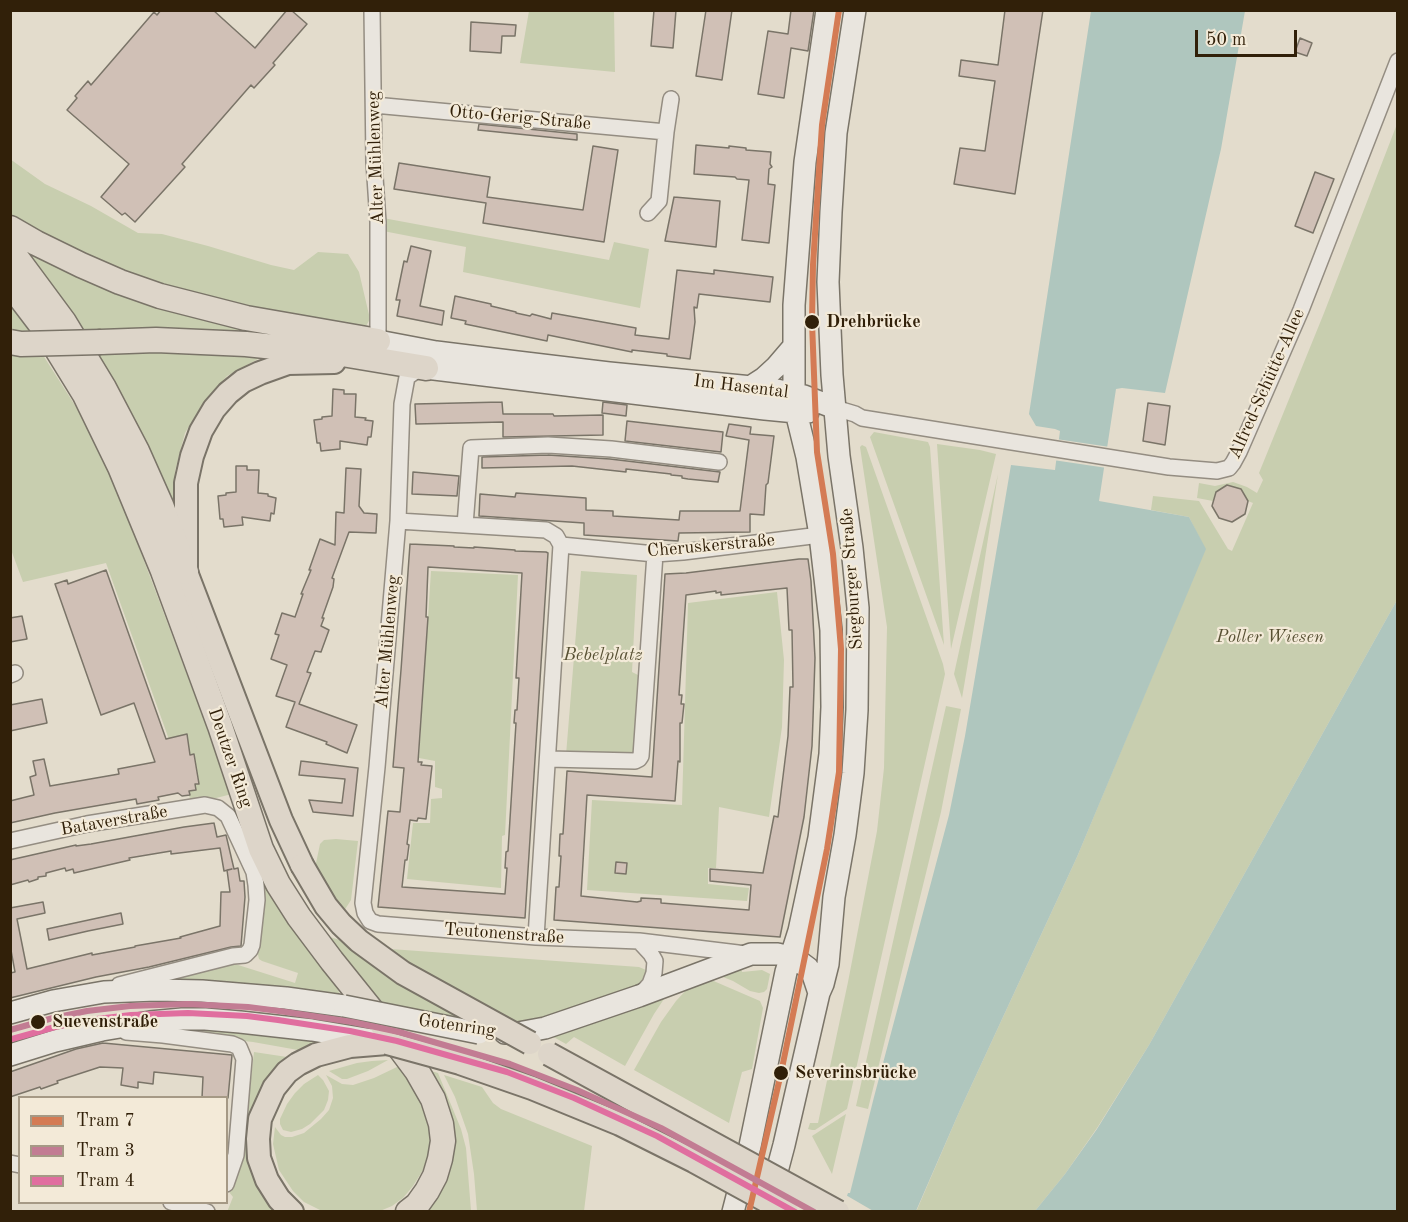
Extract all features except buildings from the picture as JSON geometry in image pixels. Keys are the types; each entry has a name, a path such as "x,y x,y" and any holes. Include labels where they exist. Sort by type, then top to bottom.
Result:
{"highway":[{"path":"10,228 74,262 160,297 246,318 378,341"},
{"name":"Deutzer Ring","path":"10,249 64,322 104,388 137,451 161,505 186,572"},
{"name":"Deutzer Ring","path":"10,284 45,330 85,395 120,467 163,571 220,726 261,849 273,874 299,916 332,962 373,1012 393,1045 417,1071 433,1098 441,1124 442,1141 435,1176 417,1205 408,1212"},
{"path":"10,342 21,344 156,340 246,344 342,354 423,368"}],"main road":[{"name":"Siegburger Straße","path":"733,1212 750,1146 784,955 799,931 819,838 830,754 831,630 820,535 807,457 792,399 794,305 805,162 827,10"},
{"name":"Siegburger Straße","path":"765,1212 784,1145 819,993 828,964 834,897 854,773 858,608 835,408 828,282 836,133 855,10"},
{"name":"Im Hasental","path":"378,341 436,352 750,387 792,399"},
{"path":"750,387 777,367 794,346"},
{"path":"186,572 186,483 192,456 201,431 214,409 228,393 243,381 288,363 362,362 423,368"},
{"name":"Im Hasental","path":"423,368 814,399 835,408"},
{"name":"Deutzer Ring","path":"186,572 281,820 302,866 326,906 341,924 359,941 403,973 838,1212"},
{"name":"Teutonenstraße","path":"751,954 784,955"},
{"name":"Gotenring","path":"10,1013 53,1001 104,992 156,990 286,998 344,1006 479,1033 518,1033 533,1031 639,996 751,954"},
{"path":"784,955 808,968 819,993"},
{"path":"10,1056 55,1041 102,1030 150,1022 205,1018 312,1030 393,1045 460,1063 522,1084 620,1124 787,1212"},
{"path":"292,1212 279,1199 267,1180 259,1158 260,1119 274,1088 284,1075 298,1064 319,1054 350,1046 393,1045"}],"street":[{"name":"Alter Mühlenweg","path":"372,10 378,222 378,341"},
{"name":"Alfred-Schütte-Allee","path":"835,408 862,418 1156,465 1217,471 1229,468 1301,310 1398,61"},
{"path":"648,213 659,201 671,99"},
{"name":"Otto-Gerig-Straße","path":"374,105 666,132"},
{"name":"Alter Mühlenweg","path":"370,921 364,913 363,903 398,521 402,404 407,377 423,368"},
{"path":"465,525 471,448 548,446 600,448 719,462"},
{"name":"Cheruskerstraße","path":"398,521 546,530 556,536 561,545 655,554 820,535"},
{"path":"536,937 561,545"},
{"path":"548,759 639,759 655,554"},
{"name":"Bataverstraße","path":"10,841 87,824 205,805 218,808 228,816 254,872 257,900 250,950 244,955 120,984 104,992"},
{"name":"Teutonenstraße","path":"370,921 400,927 536,937 639,941 751,954"},
{"path":"639,941 655,961 650,984 639,996"},
{"path":"102,1030 164,1035 232,1044 239,1047 244,1059 236,1155 228,1178"},
{"path":"175,1204 207,1212"}],"green space":[{"path":"529,11 614,11 615,72 520,63"},
{"name":"Poller Wiesen","path":"1397,124 1397,600 1149,1045 1065,1174 1035,1211 916,1212 960,1110 1077,857 1205,549 1189,517 1151,510 1153,496 1199,501 1228,549 1232,551 1253,503 1248,501 1241,489 1228,485 1216,492 1213,501 1197,498 1199,483 1215,486 1233,482 1257,493 1263,480 1259,473"},
{"path":"10,159 45,184 91,206 138,233 162,234 294,270 318,252 348,254 359,272 370,319 366,326 357,329 127,279 11,222"},
{"path":"383,218 609,260 614,242 649,249 640,308 463,272 466,247 383,231"},
{"path":"11,238 319,338 80,334"},
{"path":"11,303 31,333 11,333"},
{"path":"93,350 267,354 227,376 203,403 185,433 175,471 173,514"},
{"path":"10,351 41,352 85,421 117,489 232,794 192,804 106,563 23,582 10,547"},
{"path":"874,432 928,442 930,447 944,645 870,437"},
{"path":"937,444 996,454 951,649"},
{"path":"862,445 866,447 945,674 847,1109 812,1130 808,1129 810,1123 818,1123 848,982 877,831 884,768 887,627 860,447"},
{"path":"998,474 978,603 962,698 954,674"},
{"path":"431,571 518,575 505,835 502,836 501,888 407,879 413,823 430,823 431,799 442,798 442,789 435,787 435,761 419,758"},
{"name":"Bebelplatz","path":"581,571 637,575 632,672 642,677 635,755 566,755"},
{"path":"777,592 784,660 782,727 769,817 719,807 716,868 708,868 708,884 749,888 747,901 587,890 592,800 682,805 688,603"},
{"path":"946,706 961,709 941,812 868,1109 856,1106"},
{"path":"324,840 358,841 351,900 344,911 315,868 320,844"},
{"path":"257,864 333,980 342,998 168,982 168,980 235,964 295,983 298,973 259,959 256,946"},
{"path":"320,934 363,947 639,967 646,970 649,975 640,987 535,1021 516,1024 465,1021 373,1003"},
{"path":"741,967 742,972 762,970 770,974 767,989 759,993 750,991 723,977 723,974"},
{"path":"709,979 760,1001 763,1008 752,1069 742,1072 729,1123 634,1070 661,1022 676,1001 689,987"},
{"path":"668,993 625,1066 574,1037 566,1044 550,1035"},
{"path":"182,1026 326,1042 313,1048 309,1044 298,1050 253,1042 150,1031"},
{"path":"254,1052 287,1057 272,1070 277,1073 259,1099 280,1211 227,1212 233,1197 229,1192 239,1168"},
{"path":"388,1060 347,1079 342,1079 329,1071 357,1063"},
{"path":"401,1067 422,1102 430,1131 427,1158 413,1186 403,1198 380,1211 322,1211 304,1202 293,1191 279,1170 273,1144 275,1127 281,1135 292,1137 304,1133 321,1119 329,1110 333,1098 332,1086 326,1075 342,1084 353,1085"},
{"path":"424,1069 438,1073 461,1129 466,1148 471,1211 423,1212 442,1185"},
{"path":"318,1075 329,1091 324,1110 302,1129 291,1132 283,1130 280,1119 287,1104 304,1084"},
{"path":"444,1075 482,1087 493,1103 501,1109 592,1146 584,1211 477,1211 468,1134 455,1097"},
{"path":"846,1114 832,1174 812,1136"}],"water":[{"path":"1091,11 1245,11 1221,149 1165,393 1116,389 1099,501 1189,517 1206,549 1077,857 916,1211 841,1212 848,1193 850,1193 949,815 965,736 1011,465 1055,470 1060,431 1036,426 1029,414"},
{"path":"1397,600 1397,1211 1035,1211 1097,1129 1149,1045"}],"pier":[{"path":"1056,439 1110,447 1107,468 1053,460"},
{"path":"844,1194 875,1212 838,1212"}],"tram line":[{"name":"7","path":"749,1212 781,1073 827,849 839,772 841,649 833,554 817,452 812,322 813,265 822,125 839,10"},
{"name":"3","path":"10,1030 87,1011 130,1006 188,1004 279,1011 399,1032 510,1064 577,1090 661,1128 814,1212"},
{"name":"4","path":"12,1039 88,1020 131,1015 188,1013 278,1020 397,1041 507,1072 574,1098 657,1136 795,1212"}],"place":[{"name":"Drehbrücke","path":"812,322"},
{"name":"Suevenstraße","path":"38,1022"},
{"name":"Severinsbrücke","path":"781,1073"}]}
